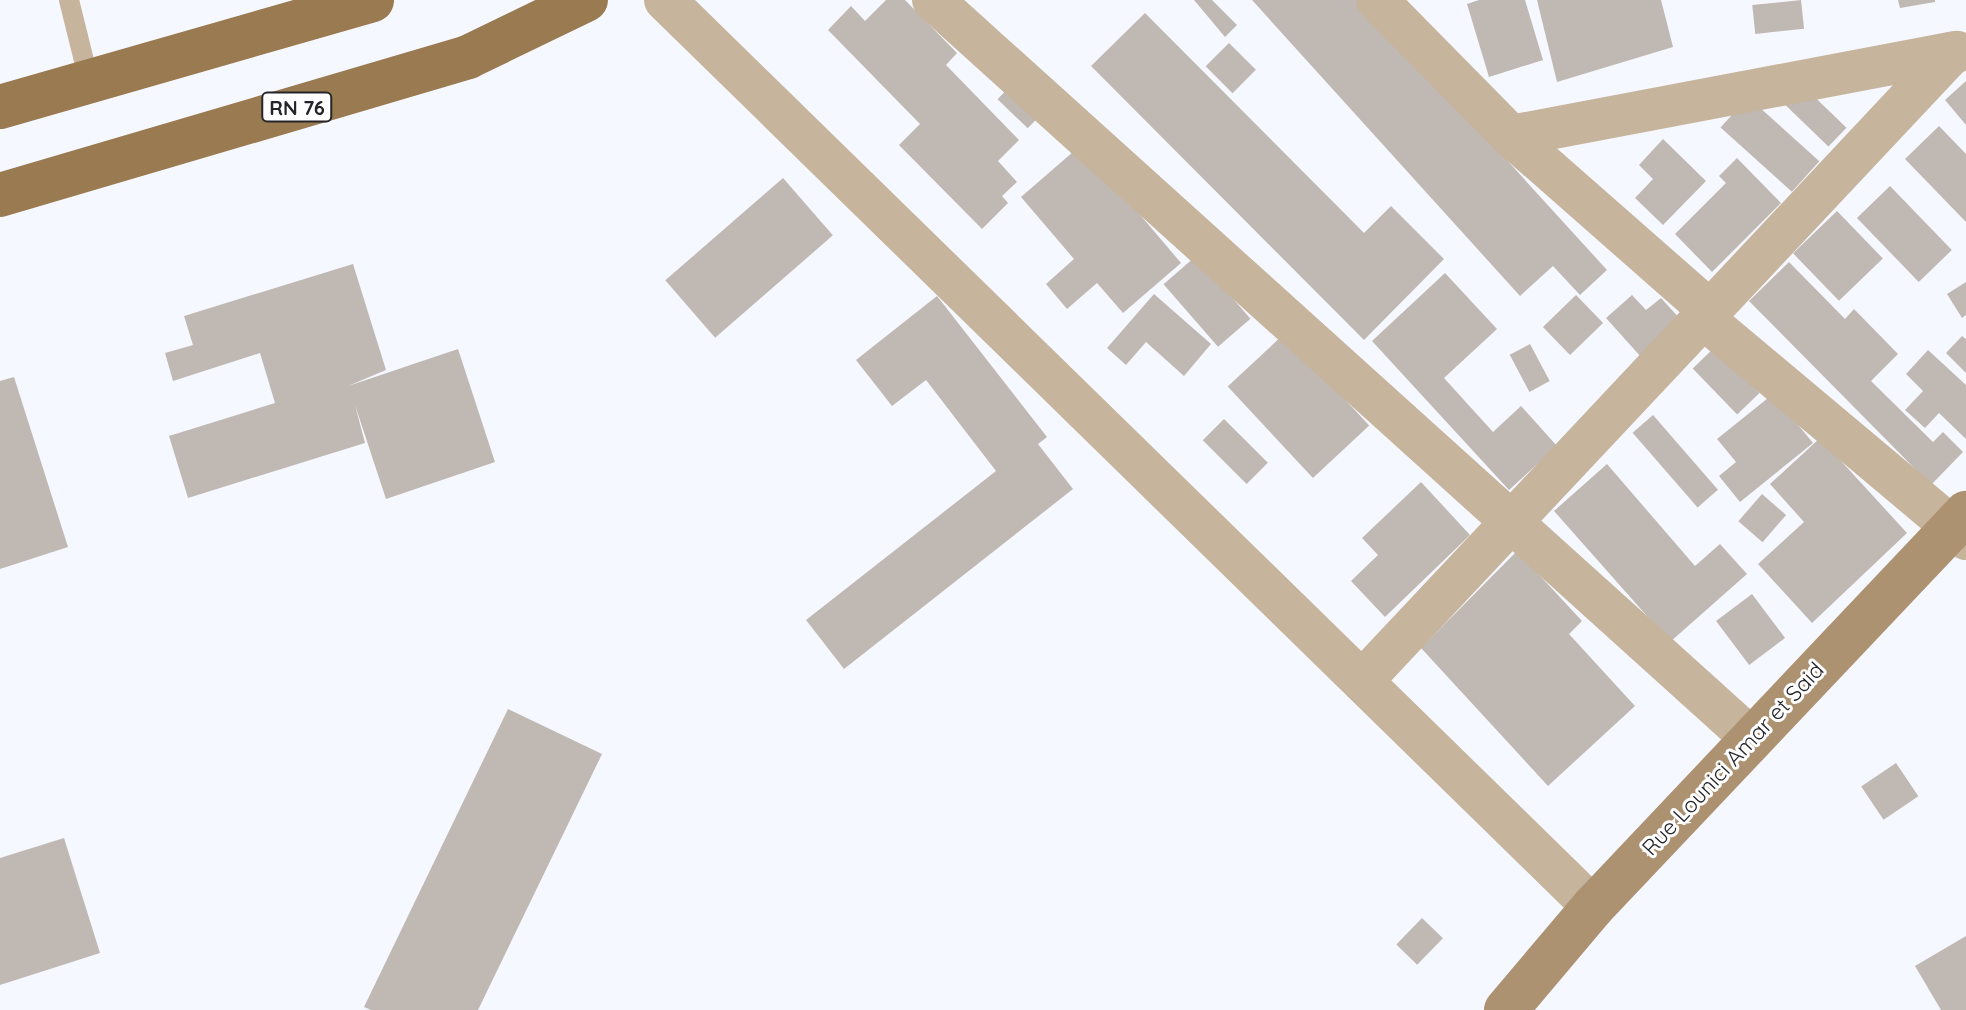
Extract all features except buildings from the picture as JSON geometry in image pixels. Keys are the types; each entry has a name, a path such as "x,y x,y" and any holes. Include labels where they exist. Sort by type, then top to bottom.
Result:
{"main road":[{"path":"0,107 372,0"},
{"name":"RN 76","path":"0,195 468,57 586,0"},
{"name":"Rue Lounici Amar et Said","path":"1506,1010 1593,907 1752,739 1962,527"}],"street":[{"path":"665,0 1593,907"},
{"path":"933,0 1752,739"},
{"path":"1377,0 1511,136 1707,314 1962,527"},
{"path":"1362,681 1707,314 1959,52"},
{"path":"1511,136 1959,52"}],"lane":[{"path":"69,0 89,81"}]}
